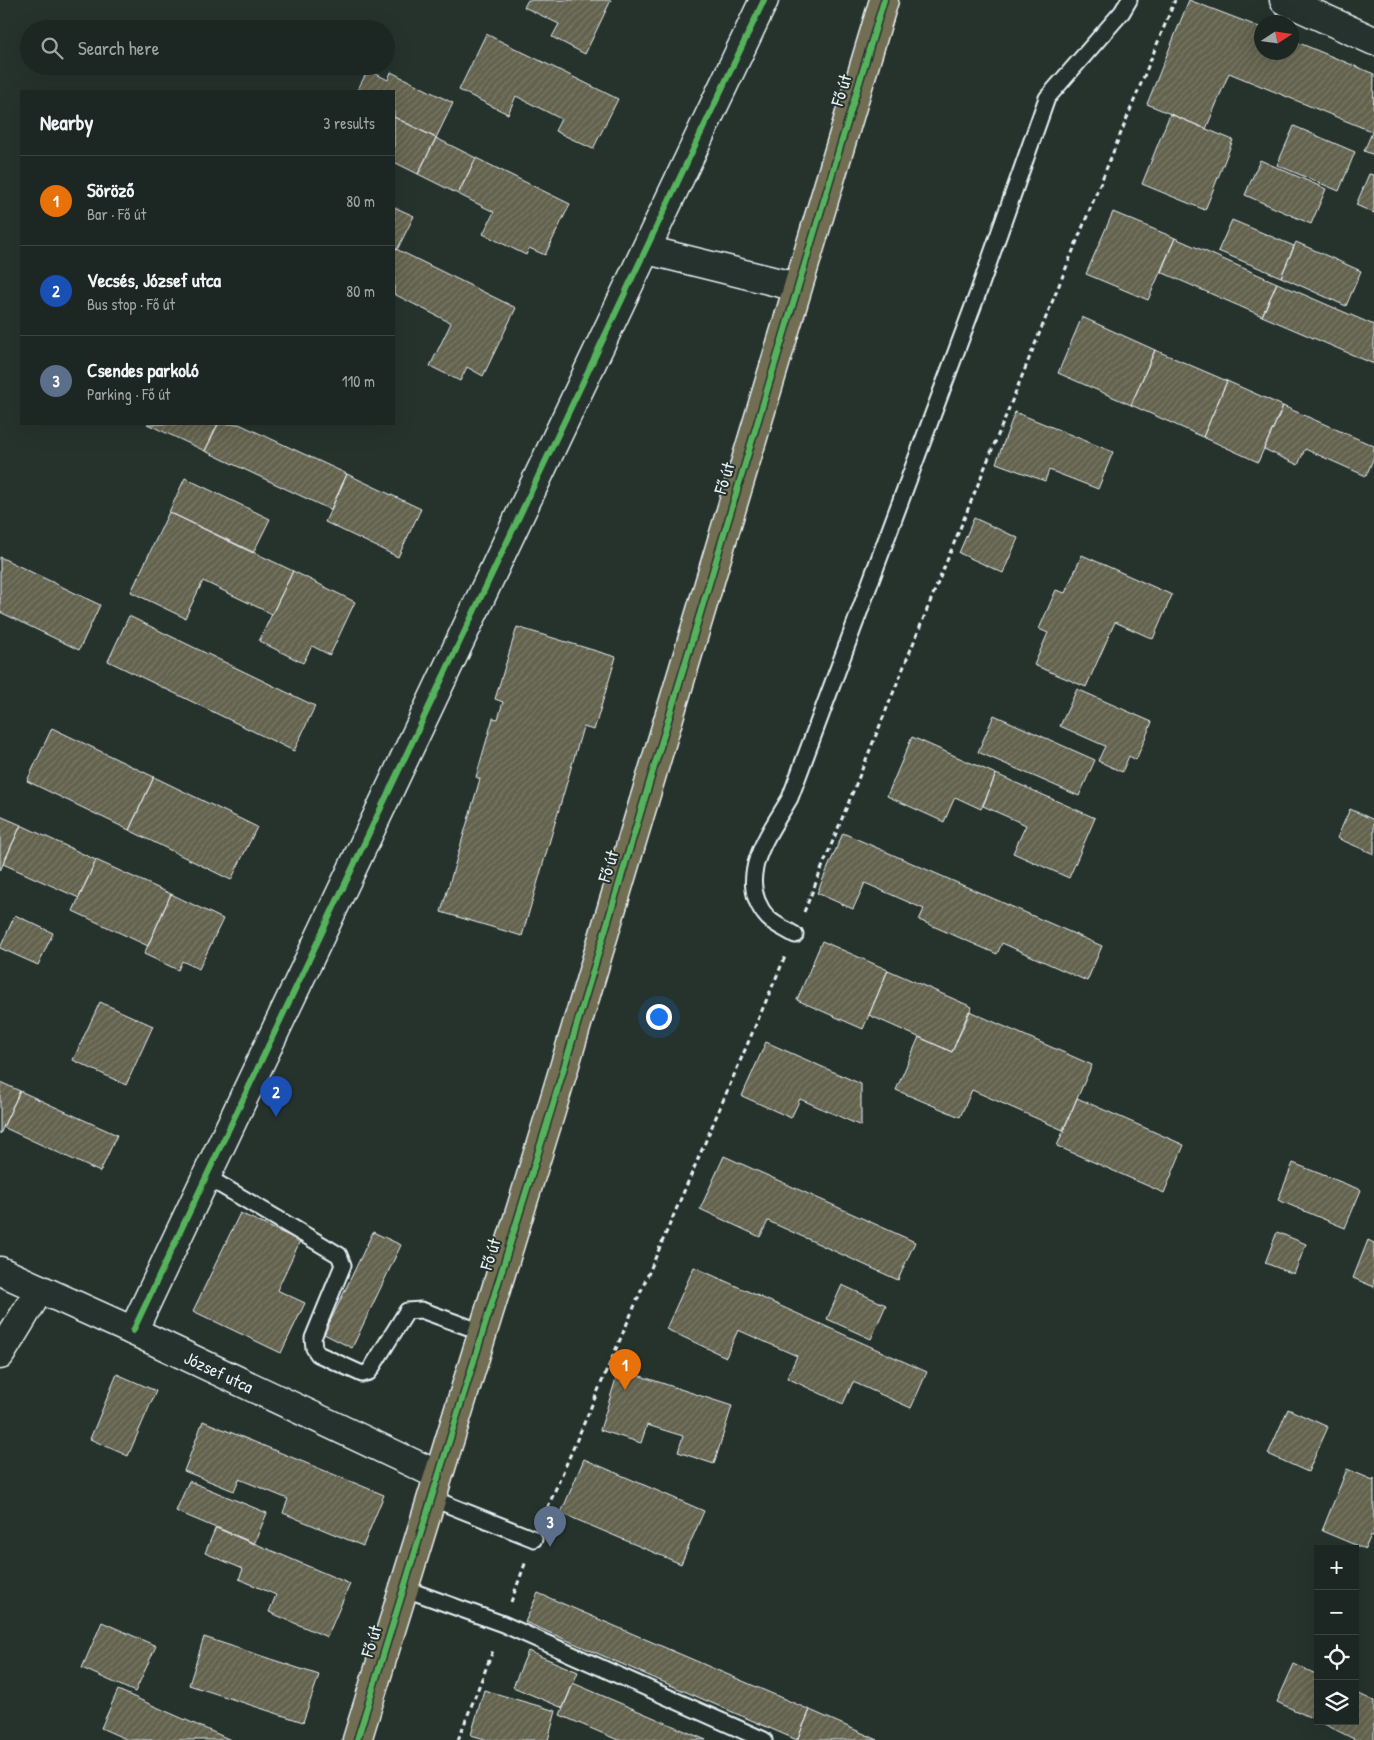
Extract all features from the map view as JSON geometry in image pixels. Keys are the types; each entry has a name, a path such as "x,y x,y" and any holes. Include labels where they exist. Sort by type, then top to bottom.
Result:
{"main road":[{"name":"Fő út","path":"357,1740 551,1112 884,0"}],"street":[{"path":"133,1331 764,0"},
{"path":"1284,0 1374,41"},
{"path":"647,250 798,287"},
{"name":"József utca","path":"0,1271 133,1331 434,1487"},
{"path":"0,1355 40,1289"}],"lane":[{"path":"795,935 769,919 753,893 756,858 790,798 971,312 1047,98 1122,12 1129,0"},
{"path":"206,1177 340,1255 343,1265 313,1338 314,1348 318,1354 362,1374 370,1372 407,1311 421,1310 482,1332"},
{"path":"434,1487 534,1539"},
{"path":"403,1588 503,1624 764,1740"}],"path":[{"path":"458,1740 534,1539 795,935 1175,0"}],"building":[{"path":"528,0 611,0 585,54 552,37 559,24 524,7"},
{"path":"1189,0 1254,25 1254,60 1299,60 1299,43 1374,74 1373,132 1229,73 1206,129 1147,104"},
{"path":"486,34 618,99 593,149 555,131 561,119 516,96 508,114 459,90"},
{"path":"395,74 453,103 436,138 395,118 395,90 358,90 365,75 378,75 388,80 390,75"},
{"path":"1170,114 1233,140 1205,210 1142,184"},
{"path":"395,118 436,138 418,174 395,162"},
{"path":"1294,126 1355,152 1339,191 1277,165"},
{"path":"1374,128 1374,155 1364,151"},
{"path":"436,138 476,158 458,194 418,174"},
{"path":"476,158 570,204 545,255 529,248 526,255 483,234 494,212 458,194"},
{"path":"1260,160 1326,189 1311,224 1245,195"},
{"path":"1369,174 1374,175 1374,213 1356,205"},
{"path":"395,207 414,216 397,250 395,249"},
{"path":"1113,212 1175,238 1148,300 1086,274"},
{"path":"1232,220 1294,246 1281,277 1218,251"},
{"path":"1175,238 1277,283 1262,316 1161,272"},
{"path":"1296,242 1361,271 1346,306 1281,277"},
{"path":"395,248 516,308 483,376 467,367 460,381 430,366 451,323 395,295"},
{"path":"1277,283 1374,325 1374,364 1262,316"},
{"path":"1082,317 1155,350 1131,405 1058,373"},
{"path":"1155,350 1227,381 1203,437 1131,405"},
{"path":"1227,381 1283,406 1258,462 1203,437"},
{"path":"1283,406 1374,446 1374,457 1366,476 1305,449 1298,465 1264,449"},
{"path":"1015,412 1113,452 1098,489 1049,470 1045,481 996,463"},
{"path":"149,425 218,425 205,451"},
{"path":"218,425 241,425 347,474 331,510 205,451"},
{"path":"347,474 421,509 398,557 325,522"},
{"path":"185,478 270,519 253,553 169,512"},
{"path":"169,512 293,571 272,614 203,581 185,618 131,592"},
{"path":"974,518 1018,538 1003,573 959,553"},
{"path":"1082,555 1172,595 1153,639 1115,622 1086,687 1034,665 1048,633 1039,629 1056,590 1065,593"},
{"path":"0,557 100,605 79,650 0,612"},
{"path":"293,571 355,602 330,655 312,646 303,663 259,641"},
{"path":"129,616 315,706 294,751 108,661"},
{"path":"517,627 616,657 594,730 583,727 522,936 441,912 480,779 476,777 493,718 498,719 503,702 495,699"},
{"path":"1077,689 1152,722 1136,760 1129,756 1122,772 1098,761 1105,746 1060,726"},
{"path":"994,715 1095,760 1079,796 978,752"},
{"path":"52,728 154,777 129,830 27,781"},
{"path":"912,737 996,774 981,809 955,797 944,822 887,796"},
{"path":"996,774 1095,818 1069,878 1013,853 1026,825 983,806"},
{"path":"154,777 257,827 231,880 129,830"},
{"path":"1350,809 1374,820 1374,854 1337,838"},
{"path":"0,816 21,825 0,871"},
{"path":"21,825 96,860 79,898 3,864"},
{"path":"843,833 1102,946 1087,981 1002,943 997,954 919,920 924,909 865,883 853,909 817,893"},
{"path":"96,860 171,894 148,946 73,911"},
{"path":"171,894 223,919 199,969 182,961 178,970 144,954"},
{"path":"15,915 53,933 38,965 0,948"},
{"path":"822,941 888,970 863,1029 797,1000"},
{"path":"888,970 972,1007 952,1052 869,1015"},
{"path":"100,1002 153,1026 126,1085 73,1060"},
{"path":"969,1011 1092,1065 1063,1130 972,1090 960,1117 896,1090 919,1037 952,1052"},
{"path":"766,1042 861,1084 861,1126 800,1099 791,1118 742,1096"},
{"path":"0,1082 20,1091 0,1134"},
{"path":"20,1091 117,1135 100,1172 3,1127"},
{"path":"1077,1098 1184,1145 1164,1193 1057,1146"},
{"path":"724,1156 915,1242 898,1280 768,1221 760,1237 700,1209"},
{"path":"1293,1163 1361,1190 1345,1228 1278,1200"},
{"path":"240,1213 300,1241 277,1290 305,1303 281,1353 193,1311"},
{"path":"373,1232 401,1245 352,1348 324,1334"},
{"path":"1277,1232 1306,1244 1294,1274 1265,1263"},
{"path":"1368,1240 1374,1243 1374,1287 1353,1278"},
{"path":"694,1267 927,1372 911,1408 853,1382 843,1404 787,1378 797,1356 738,1330 726,1357 666,1329"},
{"path":"842,1285 886,1305 871,1339 827,1319"},
{"path":"619,1369 732,1406 714,1464 678,1452 683,1436 647,1425 641,1443 600,1430"},
{"path":"117,1374 156,1391 128,1456 90,1439"},
{"path":"1288,1409 1328,1427 1308,1472 1268,1454"},
{"path":"203,1421 384,1495 363,1546 283,1513 288,1499 239,1479 234,1491 184,1471"},
{"path":"584,1459 704,1511 681,1564 561,1513"},
{"path":"1347,1469 1373,1480 1374,1478 1374,1537 1371,1535 1365,1549 1322,1531"},
{"path":"189,1481 267,1513 254,1544 176,1511"},
{"path":"216,1527 350,1584 327,1637 269,1612 276,1595 239,1579 243,1569 205,1553"},
{"path":"538,1593 810,1710 797,1740 525,1622"},
{"path":"102,1622 156,1646 135,1692 82,1668"},
{"path":"204,1637 319,1675 303,1722 189,1685"},
{"path":"528,1651 578,1672 563,1708 513,1687"},
{"path":"1294,1664 1314,1673 1314,1719 1277,1702"},
{"path":"573,1683 706,1740 618,1740 560,1715"},
{"path":"118,1690 231,1740 128,1740 101,1728"},
{"path":"484,1690 556,1711 548,1740 488,1740 471,1735"},
{"path":"1359,1694 1374,1701 1374,1740 1356,1740 1326,1725 1359,1725"},
{"path":"810,1710 878,1740 797,1740"}],"cycle path":[{"path":"133,1331 764,0"},
{"path":"357,1740 551,1111 884,0"}],"place":[{"name":"Vecsés, József utca","path":"276,1117"},
{"name":"Söröző","path":"625,1390"},
{"name":"Csendes parkoló","path":"550,1547"}]}
